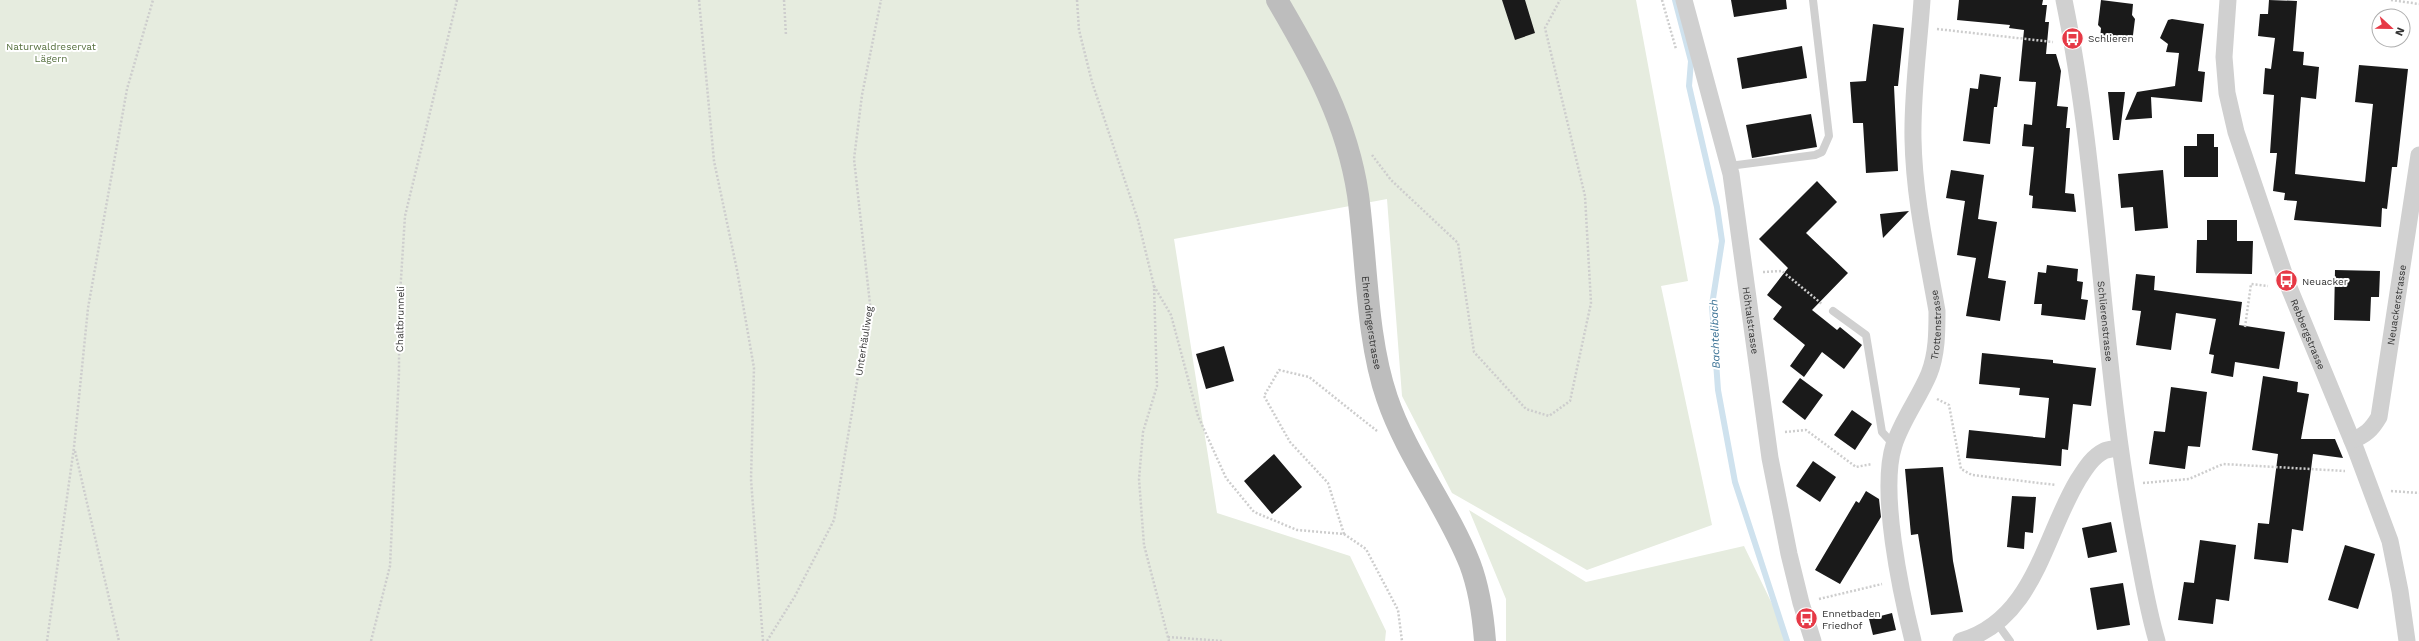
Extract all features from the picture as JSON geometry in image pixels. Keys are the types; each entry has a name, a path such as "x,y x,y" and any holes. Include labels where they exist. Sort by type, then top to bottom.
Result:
{"main road":[{"name":"Ehrendingerstrasse","path":"1277,0 1318,70 1342,130 1358,193 1375,348 1386,397 1398,428 1459,539 1471,565 1479,597 1485,641"}],"street":[{"name":"Höhtalstrasse","path":"1684,0 1728,166 1767,434 1787,546 1801,603 1813,641"},
{"name":"Trottenstrasse","path":"1913,641 1900,580 1889,493 1890,461 1894,444 1921,389 1933,358 1937,328 1937,311 1916,186 1913,140 1913,103 1922,0"},
{"name":"Schlierenstrasse","path":"2064,0 2084,109 2124,484 2157,641"},
{"name":"Rebbergstrasse","path":"2228,0 2224,57 2227,93 2250,175 2288,285 2352,440 2390,541 2400,591 2407,641"},
{"name":"Neuackerstrasse","path":"2352,440 2362,437 2372,429 2379,417 2419,155"},
{"path":"1961,641 1997,623 2017,603 2029,583 2074,488 2090,462 2104,450 2119,448"}],"lane":[{"path":"1728,166 1815,155 1822,152 1829,136 1813,0"},
{"path":"1833,311 1866,335 1882,432 1894,444"},
{"path":"1997,623 2010,641"}],"path":[{"path":"47,641 74,448 88,308 127,89 153,0"},
{"name":"Chaltbrunneli","path":"371,641 390,566 399,372 399,310 405,216 457,0"},
{"path":"700,0 714,161 737,270 754,368 751,479 763,641"},
{"path":"784,0 786,36"},
{"name":"Unterhäuliweg","path":"767,641 795,596 834,520 870,304 854,159 862,95 881,0"},
{"path":"1077,0 1079,30 1092,82 1138,220 1154,286 1157,386 1143,432 1139,479 1144,545 1169,641"},
{"path":"1369,150 1390,180 1458,243 1474,352 1526,409 1549,416 1570,401 1591,303 1585,196 1545,28 1560,0"},
{"path":"2391,0 2419,4"},
{"path":"1933,29 2058,43"},
{"path":"1744,274 1782,271 1826,308 1833,311"},
{"path":"2245,327 2251,284 2281,287 2288,285"},
{"path":"1154,286 1171,315 1198,416 1226,478 1254,512 1297,530 1344,534 1366,549 1398,610 1402,641"},
{"path":"1344,534 1328,483 1290,442 1264,396 1279,370 1309,377 1381,434"},
{"path":"1921,389 1949,405 1961,469 1972,475 2074,488"},
{"path":"1767,434 1806,430 1856,467 1890,461"},
{"path":"74,448 119,641"},
{"path":"2124,484 2189,479 2223,464 2349,472"},
{"path":"2390,491 2419,493"},
{"path":"1801,603 1900,580"},
{"path":"1168,637 1223,641"}],"green space":[{"name":"Naturwaldreservat Lägern","path":"0,0 1636,0 1688,281 1661,286 1712,525 1587,570 1452,493 1402,396 1387,199 1174,239 1217,513 1350,556 1386,631 1385,641 0,641"},
{"path":"1469,510 1586,582 1744,546 1790,641 1506,641 1506,599"}],"building":[{"path":"1502,0 1525,0 1535,33 1515,40"},
{"path":"1731,0 1786,0 1787,9 1734,17"},
{"path":"1959,0 2043,0 2042,5 2047,5 2045,22 2049,22 2046,54 2056,54 2061,71 2057,106 2068,107 2066,128 2070,128 2065,193 2074,194 2076,212 2032,208 2033,196 2029,195 2034,147 2022,146 2024,124 2032,125 2036,82 2019,81 2024,30 2009,28 2010,25 1957,20"},
{"path":"2101,0 2133,4 2132,15 2135,19 2132,43 2100,40 2101,28 2098,25"},
{"path":"2269,0 2297,1 2293,51 2304,52 2303,65 2319,67 2316,99 2301,97 2295,174 2365,182 2373,104 2355,102 2359,65 2408,69 2397,167 2392,167 2387,209 2382,208 2381,227 2294,220 2297,201 2284,200 2285,193 2273,191 2277,153 2270,153 2274,95 2263,94 2265,68 2271,69 2275,38 2258,36 2260,14 2268,14"},
{"path":"2172,19 2204,24 2198,71 2205,72 2202,102 2151,97 2152,118 2125,120 2137,92 2175,86 2179,53 2166,52 2168,44 2160,38 2168,20"},
{"path":"1873,24 1904,28 1898,86 1894,86 1898,171 1866,173 1863,123 1853,123 1850,82 1866,81"},
{"path":"1802,46 1807,78 1742,89 1737,58"},
{"path":"1980,74 2001,77 1997,107 1994,107 1990,144 1963,141 1970,88 1978,89"},
{"path":"2108,92 2125,92 2119,140 2113,140"},
{"path":"1811,114 1817,147 1752,158 1746,125"},
{"path":"2197,134 2214,134 2214,147 2218,147 2218,177 2184,177 2184,146 2197,146"},
{"path":"1951,170 1984,175 1978,219 1997,222 1988,278 2006,281 2000,321 1966,316 1976,258 1957,255 1965,201 1946,198"},
{"path":"2163,170 2168,228 2135,231 2133,207 2121,208 2118,174"},
{"path":"1817,181 1837,202 1806,233 1848,273 1812,310 1837,330 1840,327 1862,345 1844,369 1822,352 1804,377 1790,366 1805,345 1773,319 1782,307 1767,295 1788,268 1759,239"},
{"path":"1909,211 1883,238 1880,214"},
{"path":"2207,220 2237,220 2237,241 2253,241 2252,274 2196,273 2197,240 2207,240"},
{"path":"2047,265 2078,269 2077,281 2083,282 2081,299 2088,300 2085,320 2041,315 2042,304 2034,304 2038,272 2046,273"},
{"path":"2335,270 2380,271 2379,297 2371,297 2370,321 2334,320"},
{"path":"2136,274 2155,276 2154,290 2242,302 2239,325 2285,332 2279,369 2235,362 2233,377 2211,373 2214,355 2209,354 2216,319 2176,313 2171,350 2136,345 2141,311 2132,310"},
{"path":"1224,346 1234,381 1206,389 1196,354"},
{"path":"1982,353 2053,360 2053,363 2096,368 2091,406 2073,404 2068,450 2062,449 2061,466 1966,458 1969,430 2045,438 2049,398 2019,395 2020,388 1979,384"},
{"path":"2263,376 2298,382 2297,392 2309,394 2301,439 2335,439 2343,458 2313,454 2303,531 2292,529 2288,563 2254,559 2258,523 2269,524 2278,454 2252,450"},
{"path":"1800,378 1823,395 1805,420 1782,402"},
{"path":"2171,387 2207,392 2200,447 2188,446 2185,469 2149,464 2154,431 2165,432"},
{"path":"1852,410 1872,424 1855,450 1834,435"},
{"path":"1274,454 1302,487 1272,514 1244,481"},
{"path":"1813,461 1836,477 1820,502 1796,486"},
{"path":"1943,467 1953,561 1963,612 1931,615 1918,534 1911,535 1905,469"},
{"path":"1866,491 1879,499 1881,517 1840,584 1815,570 1856,501 1859,503"},
{"path":"2012,496 2036,497 2033,533 2025,532 2024,549 2007,547"},
{"path":"2111,522 2117,552 2088,558 2082,528"},
{"path":"2200,540 2236,545 2229,601 2216,599 2213,624 2178,620 2184,582 2194,583"},
{"path":"2345,545 2375,554 2358,609 2328,600"},
{"path":"2123,583 2130,625 2097,630 2090,588"},
{"path":"1892,613 1896,630 1873,635 1869,619"}],"waterway":[{"name":"Bachtelibach","path":"1675,0 1691,61 1689,86 1717,207 1722,241 1712,305 1718,390 1735,482 1787,641"}],"place":[{"name":"Schlieren","path":"2072,38"},
{"name":"Neuacker","path":"2286,281"},
{"name":"Ennetbaden Friedhof","path":"1806,619"}]}
